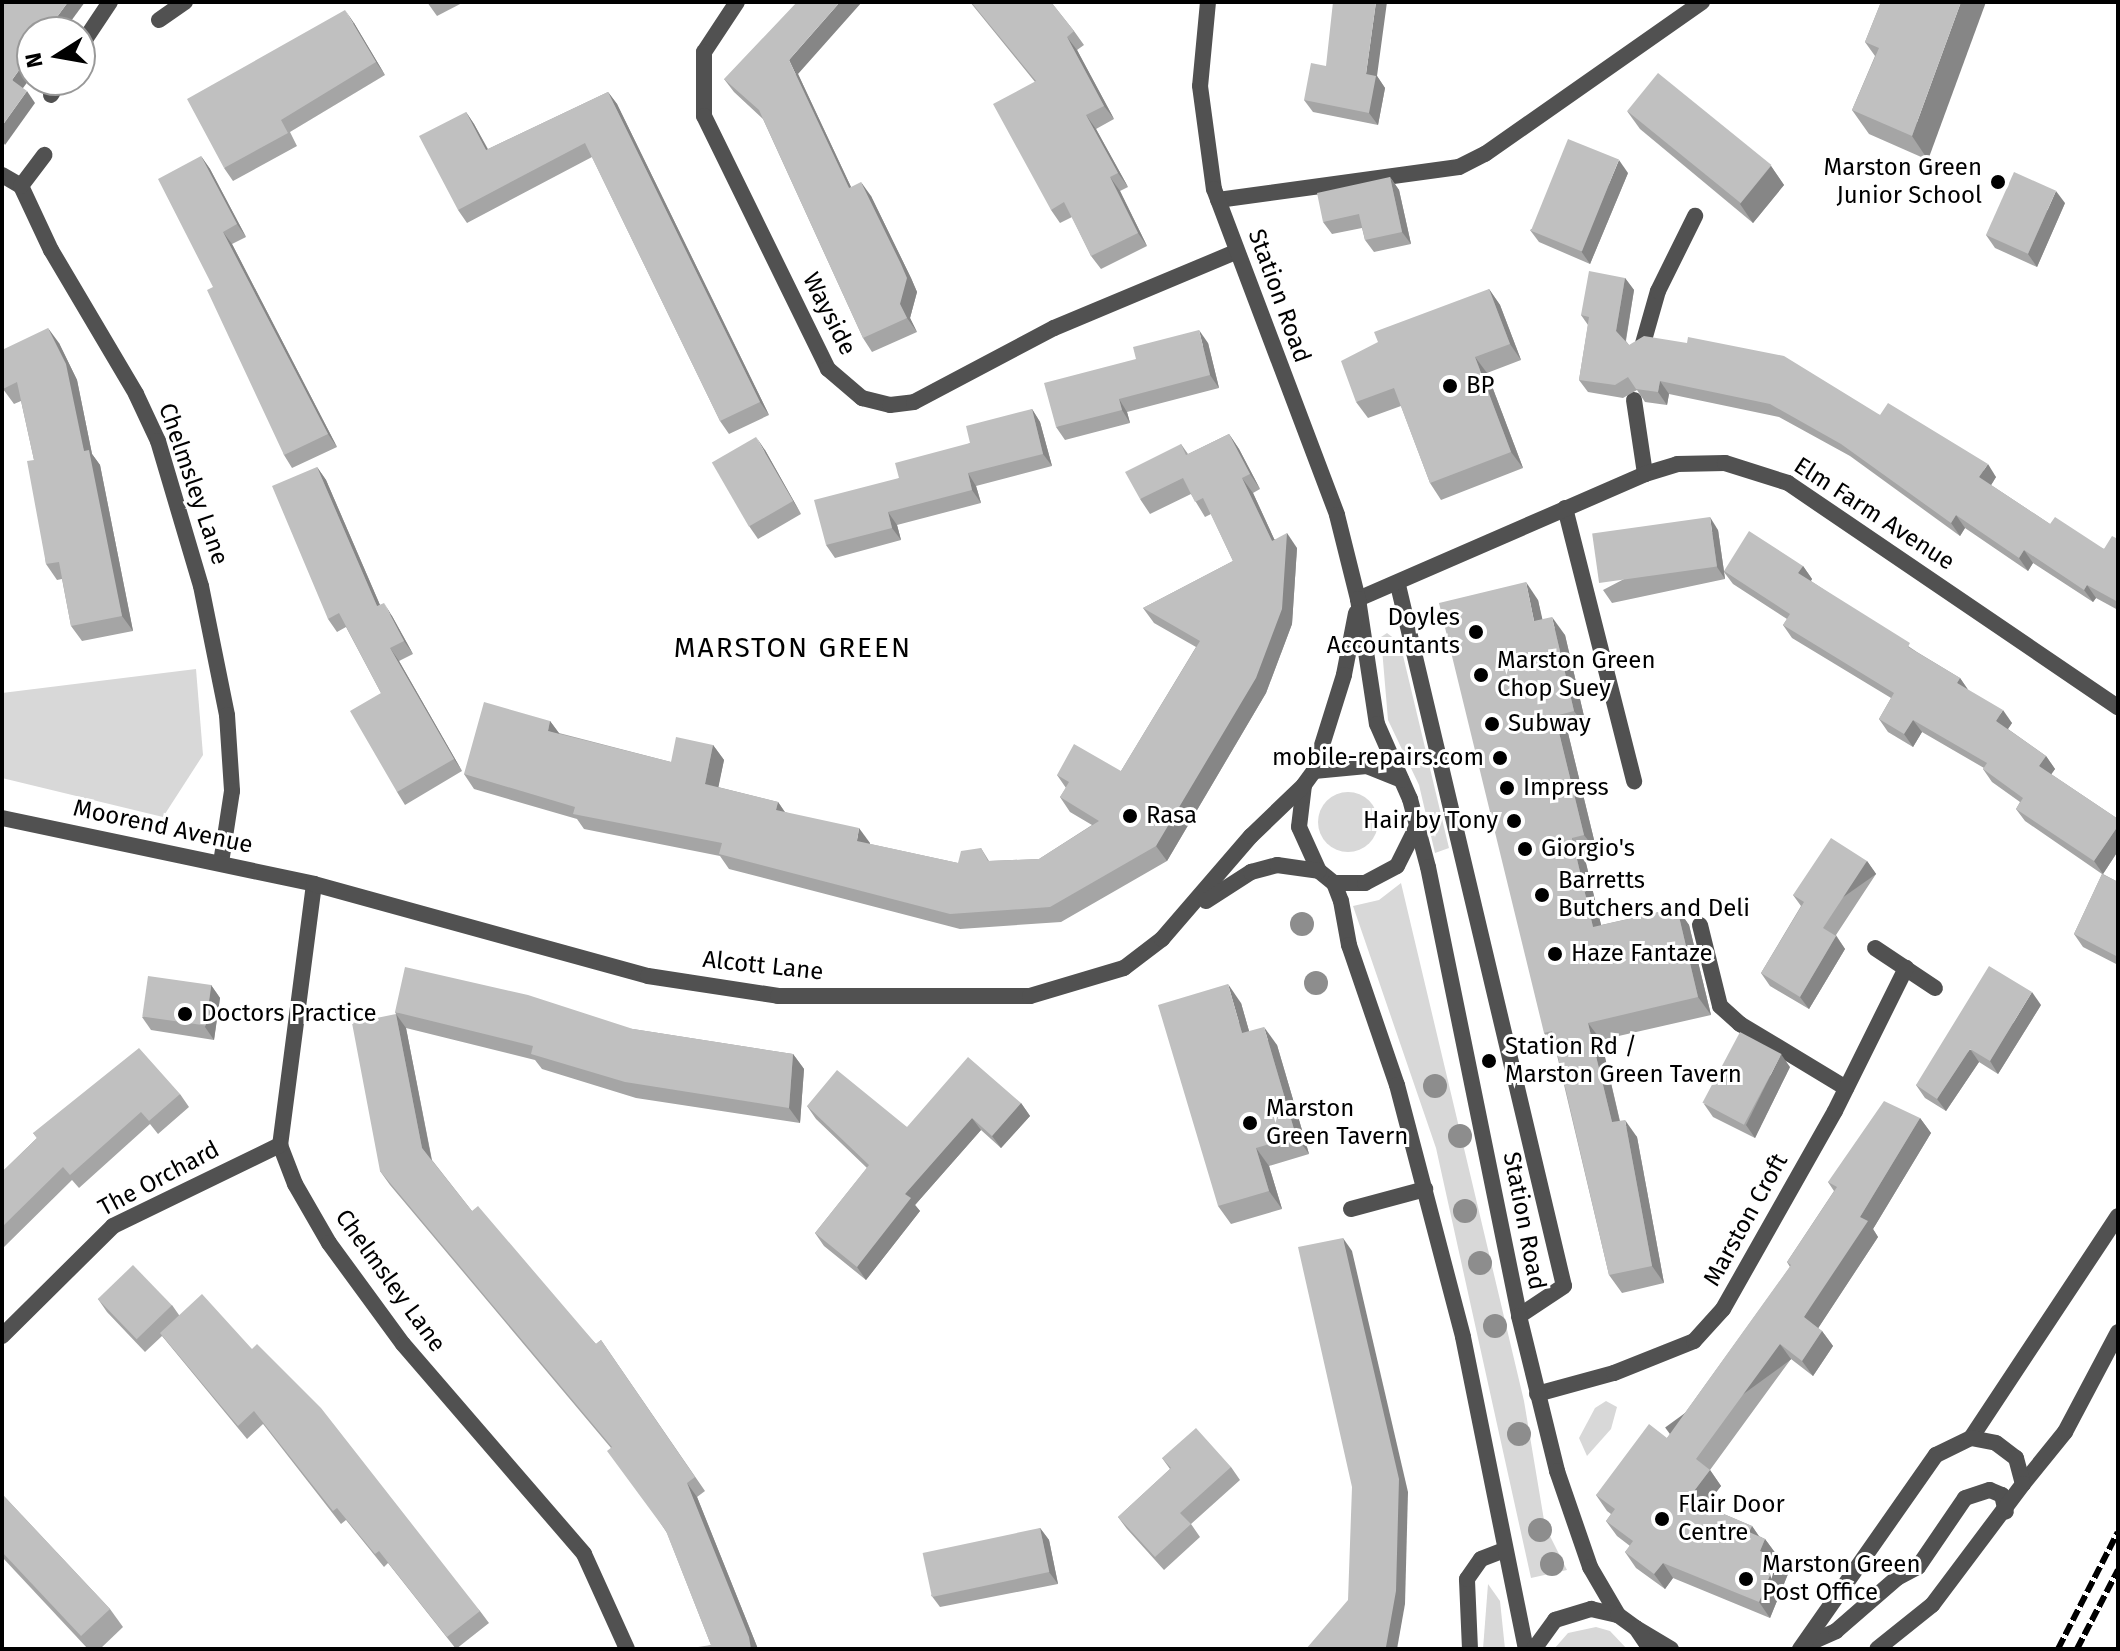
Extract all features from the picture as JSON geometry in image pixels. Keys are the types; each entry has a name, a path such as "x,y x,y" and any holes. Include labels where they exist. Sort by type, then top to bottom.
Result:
{"street":[{"path":"96,23 110,2"},
{"path":"159,20 185,2"},
{"name":"Wayside","path":"737,2 704,52 704,116 828,369 862,398 890,405 914,402 1054,328 1236,252"},
{"name":"Station Road","path":"1208,2 1200,86 1218,200 1337,515 1358,599 1377,724 1417,826 1537,1394 1590,1567 1618,1615"},
{"path":"1218,200 1459,167 1485,154 1702,2"},
{"path":"2,175 21,186 44,155"},
{"name":"Chelmsley Lane","path":"21,186 51,250 158,441 201,586 227,715 232,791 221,863"},
{"path":"1642,347 1658,291 1695,216"},
{"path":"1634,400 1645,474"},
{"name":"Elm Farm Avenue","path":"1358,599 1398,585 1645,474 1677,464 1725,463 1788,483 2118,707"},
{"path":"1565,508 1634,781"},
{"path":"1398,585 1564,1286 1519,1316"},
{"name":"Station Road","path":"1334,883 1319,871 1299,827 1309,778 1344,675 1358,599"},
{"path":"1193,909 1251,836 1309,778 1367,766 1401,780"},
{"name":"Moorend Avenue","path":"2,818 314,884"},
{"path":"1417,826 1397,866 1365,883 1334,883 1425,1189 1463,1337 1526,1649"},
{"path":"1193,909 1251,872 1277,865 1319,871"},
{"path":"280,1145 314,884"},
{"name":"Alcott Lane","path":"314,884 648,976 778,996 1030,996 1124,968 1193,909"},
{"path":"1700,925 1720,1006 1740,1024 1846,1088"},
{"path":"1875,948 1935,988"},
{"name":"Marston Croft","path":"1537,1394 1614,1373 1694,1341 1723,1309 1846,1088 1906,968"},
{"name":"Chelmsley Lane","path":"280,1145 329,1243 394,1332 584,1554 627,1649"},
{"name":"The Orchard","path":"2,1336 113,1226 280,1145"},
{"path":"1351,1209 1425,1189"},
{"path":"1803,1647 1936,1455 1971,1438 2118,1216"},
{"path":"1877,1649 1932,1605 2006,1512 2023,1484 2065,1432 2118,1332"},
{"path":"1971,1438 1996,1443 2016,1458 2023,1484"},
{"path":"1803,1647 1836,1631 1897,1578 1918,1567 1965,1498 1990,1490 2002,1495 2006,1512"},
{"path":"1470,1649 1467,1579 1481,1559 1504,1550"},
{"path":"1534,1649 1555,1620 1575,1611 1618,1615 1671,1649"},
{"path":"1636,1628 1650,1649"}],"shaded area":[{"path":"1387,633 1400,643 1449,848 1435,853 1419,785 1388,720 1381,637"},
{"path":"196,669 203,755 163,817 2,778 2,693"},
{"path":"1348,792 1360,794 1369,801 1376,810 1376,834 1369,843 1360,850 1348,852 1336,850 1327,843 1320,834 1318,822 1320,810 1327,801 1336,794"},
{"path":"1401,883 1524,1401 1545,1526 1567,1570 1531,1578 1436,1148 1353,906 1379,900"},
{"path":"1606,1401 1617,1407 1611,1429 1587,1456 1579,1438 1595,1408"},
{"path":"1488,1584 1500,1601 1505,1649 1483,1649"},
{"path":"1596,1627 1610,1631 1627,1649 1554,1649 1568,1633"}],"building":[{"path":"2,2 68,2 58,16 16,16 16,74 12,80 16,83 16,96 23,96 2,126"},
{"path":"797,2 840,2 789,60 849,188 861,182 907,278 900,304 907,318 863,338 759,110 724,79"},
{"path":"971,2 1051,2 1074,31 1067,37 1104,106 1086,115 1118,173 1110,177 1138,233 1091,256 1064,202 1051,210 993,104 1036,81"},
{"path":"1333,2 1376,2 1366,74 1376,76 1369,113 1304,100 1311,63 1326,66"},
{"path":"1881,2 1961,2 1912,136 1852,110 1879,48 1865,42"},
{"path":"345,10 376,62 281,120 288,133 224,168 187,99"},
{"path":"1658,73 1771,165 1741,203 1627,111"},
{"path":"608,92 760,402 720,421 585,143 458,210 419,136 466,112 486,150"},
{"path":"1568,139 1619,160 1582,251 1531,231"},
{"path":"201,156 237,224 223,232 328,434 284,455 207,290 213,287 158,179"},
{"path":"2014,172 2056,191 2028,254 1986,235"},
{"path":"1390,177 1402,232 1365,240 1359,214 1323,222 1317,193"},
{"path":"1589,271 1625,278 1616,331 1629,345 1644,336 1687,343 1688,337 1784,356 1880,415 1888,403 1988,464 1979,477 2050,524 2055,517 2104,549 2112,536 2118,539 2118,602 2087,585 2084,590 2024,550 2019,558 1956,515 1951,523 1841,444 1770,404 1660,381 1658,392 1636,389 1628,377 1615,385 1579,380 1589,317 1581,315"},
{"path":"1489,289 1510,344 1475,357 1511,452 1430,483 1394,388 1356,402 1341,361 1378,342 1374,332"},
{"path":"48,328 66,364 84,451 89,450 122,616 71,626 59,562 46,564 27,461 34,460 17,382 3,389 2,386 2,350"},
{"path":"1199,330 1210,375 1119,399 1122,410 1056,427 1044,383 1136,359 1133,347"},
{"path":"1032,409 1043,454 968,473 972,490 888,512 892,528 826,545 814,500 899,478 895,463 970,443 966,426"},
{"path":"1229,434 1250,474 1242,478 1272,541 1287,533 1282,609 1256,678 1156,846 1050,907 950,914 719,854 722,843 573,814 575,807 464,774 484,702 550,721 548,731 671,762 676,737 713,745 705,784 778,802 776,810 859,828 857,841 958,863 961,851 981,848 988,861 1039,859 1099,821 1060,797 1069,782 1057,775 1074,744 1121,771 1200,641 1143,608 1233,561 1203,498 1195,502 1183,478 1140,499 1125,472 1181,444 1186,455"},
{"path":"756,437 793,501 749,527 712,462"},
{"path":"317,467 377,606 384,603 404,641 390,648 454,759 397,792 350,711 381,693 339,613 328,619 272,486"},
{"path":"1710,517 1717,567 1599,583 1592,534"},
{"path":"1749,531 1803,566 1798,573 1910,643 1908,647 1960,678 1957,683 2003,710 1996,721 2046,756 2039,766 2118,819 2118,826 2094,861 2016,809 2023,798 1983,769 1987,763 1913,720 1904,734 1879,719 1894,693 1783,625 1790,614 1724,571"},
{"path":"1526,582 1534,621 1552,617 1574,711 1555,716 1584,835 1572,838 1593,927 1677,908 1698,997 1588,1023 1612,1122 1625,1120 1652,1266 1609,1275 1552,1031 1544,1033 1439,603"},
{"path":"1831,838 1867,861 1823,928 1836,936 1800,997 1761,973 1804,902 1793,895"},
{"path":"2102,874 2118,882 2118,957 2074,934"},
{"path":"1989,966 2032,992 1990,1061 1970,1049 1937,1099 1916,1085"},
{"path":"405,967 528,995 633,1029 793,1054 789,1108 625,1082 531,1054 533,1046 395,1012"},
{"path":"148,976 211,985 206,1026 142,1017"},
{"name":"Marston Green Tavern","path":"1228,984 1242,1033 1264,1027 1296,1136 1256,1148 1269,1191 1218,1206 1158,1005"},
{"path":"396,1014 422,1148 472,1211 478,1206 596,1344 601,1340 695,1477 687,1483 749,1637 751,1649 698,1649 711,1645 666,1531 607,1451 612,1447 380,1171 352,1023"},
{"path":"1740,1032 1781,1054 1744,1125 1702,1103"},
{"path":"139,1048 180,1094 149,1121 141,1112 70,1175 63,1167 2,1227 2,1172 37,1138 33,1133"},
{"path":"968,1057 1021,1103 992,1136 972,1118 905,1194 911,1198 857,1267 815,1233 869,1165 807,1106 837,1070 907,1127"},
{"path":"1884,1101 1920,1118 1860,1217 1868,1221 1804,1317 1822,1331 1802,1361 1780,1344 1696,1459 1710,1470 1688,1499 1752,1526 1749,1532 1765,1539 1760,1551 1777,1558 1759,1602 1663,1563 1654,1574 1625,1552 1633,1541 1606,1521 1615,1509 1596,1495 1649,1424 1667,1438 1791,1265 1787,1262 1837,1187 1828,1182"},
{"path":"1343,1238 1399,1479 1396,1591 1384,1649 1306,1649 1348,1600 1352,1487 1298,1247"},
{"path":"133,1265 172,1305 137,1339 98,1299"},
{"path":"202,1294 252,1349 257,1344 321,1408 480,1611 447,1637 379,1551 375,1554 337,1508 333,1511 254,1411 238,1426 160,1333"},
{"path":"1196,1428 1231,1467 1180,1513 1191,1524 1155,1557 1118,1517 1171,1468 1162,1458"},
{"path":"2,1494 110,1609 81,1636 2,1552"},
{"path":"1040,1528 1049,1572 932,1597 923,1553"}],"railway":[{"path":"2058,1649 2118,1532"},
{"path":"2077,1649 2118,1570"}],"place":[{"name":"Marston Green Junior School","path":"1998,182"},
{"name":"BP","path":"1450,386"},
{"name":"Doyles Accountants","path":"1476,632"},
{"name":"Marston Green Chop Suey","path":"1481,675"},
{"name":"Subway","path":"1492,724"},
{"name":"mobile-repairs.com","path":"1500,758"},
{"name":"Impress","path":"1507,788"},
{"name":"Rasa","path":"1130,816"},
{"name":"Hair by Tony","path":"1514,821"},
{"name":"Giorgio's","path":"1525,849"},
{"name":"Barretts Butchers and Deli","path":"1542,895"},
{"name":"Haze Fantaze","path":"1555,954"},
{"name":"Doctors Practice","path":"185,1014"},
{"name":"Station Rd / Marston Green Tavern","path":"1489,1061"},
{"name":"Marston Green Tavern","path":"1250,1123"},
{"name":"Flair Door Centre","path":"1662,1519"},
{"name":"Marston Green Post Office","path":"1746,1579"}],"district":[{"name":"MARSTON GREEN","path":"793,648"}]}
